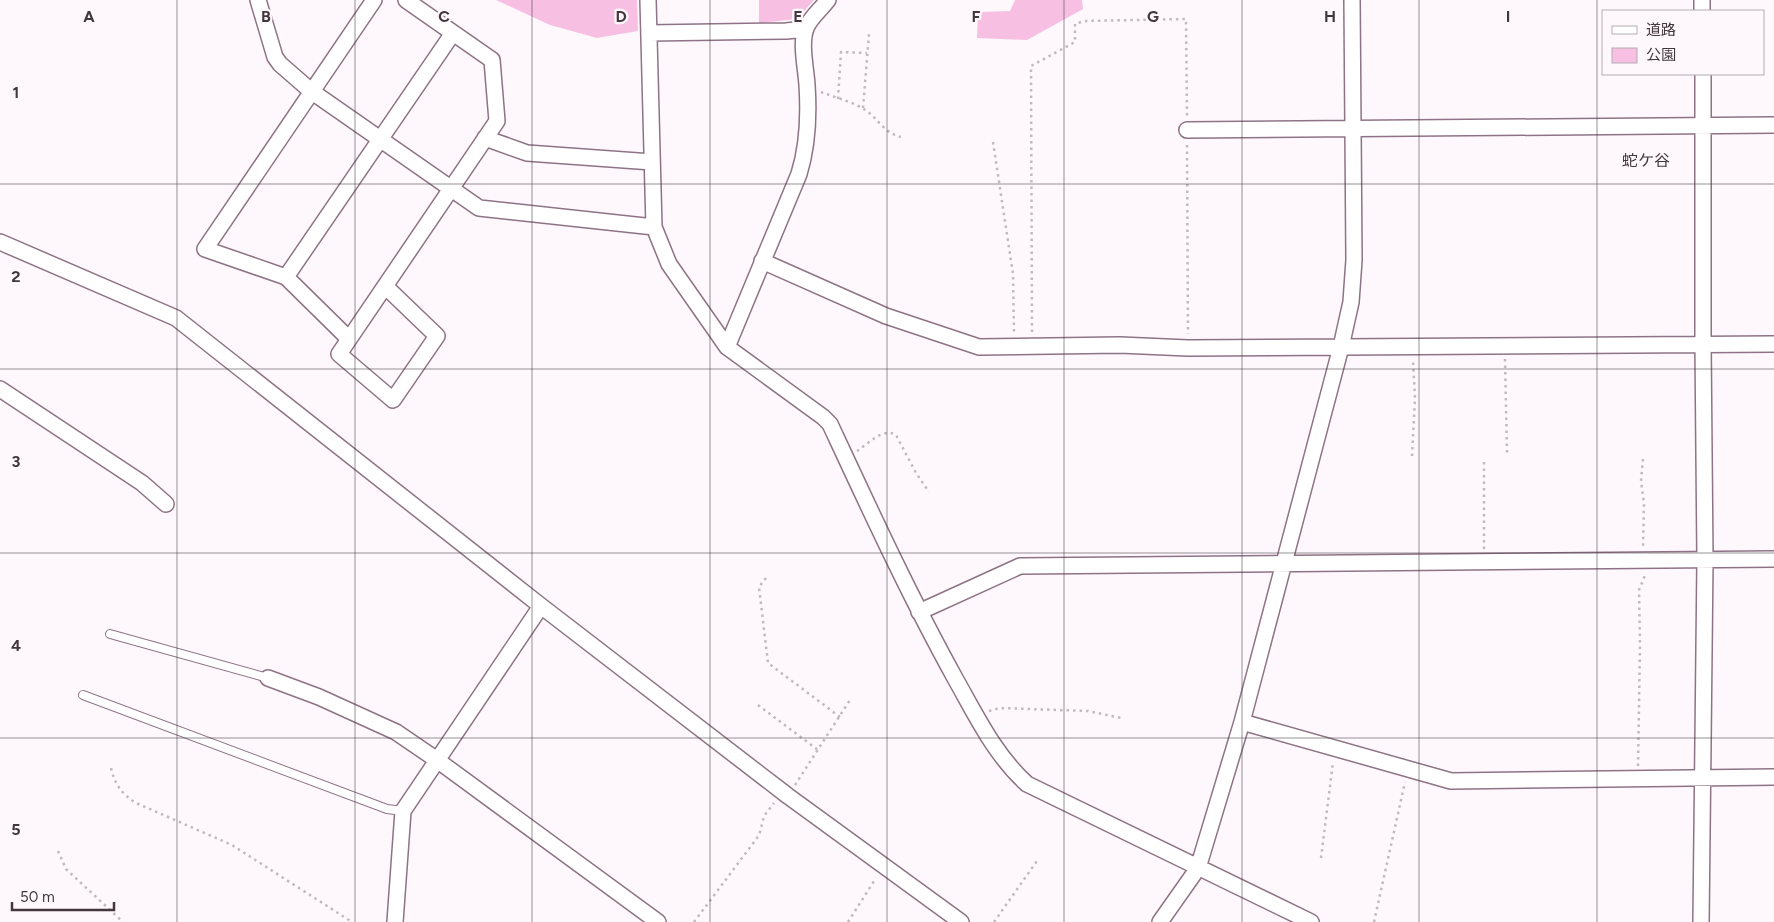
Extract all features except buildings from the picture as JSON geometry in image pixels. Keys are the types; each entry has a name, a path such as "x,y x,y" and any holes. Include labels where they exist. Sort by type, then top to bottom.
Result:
{"street":[{"path":"258,0 275,57 280,64 311,92 479,208 654,227"},
{"path":"349,339 286,277 205,250 374,0"},
{"path":"384,286 437,336 393,400 339,354 384,286 451,189 496,121 492,60 406,0"},
{"path":"648,0 654,227 670,264 727,347 830,424 919,612 993,746 1026,784 1311,922"},
{"path":"727,347 805,156 807,89 804,44 806,29 810,21 828,0"},
{"path":"1160,922 1198,868 1242,722 1341,347 1351,302 1354,260 1352,0"},
{"path":"649,33 806,29"},
{"path":"286,277 453,33"},
{"path":"1702,922 1706,560 1703,344 1703,75"},
{"path":"1187,130 1774,125"},
{"path":"485,138 527,153 652,162"},
{"path":"0,242 176,318 541,606 785,794 960,922"},
{"path":"762,261 886,316 979,347 1120,345 1188,348 1774,344"},
{"path":"0,389 142,483 166,504"},
{"path":"919,612 1020,566 1644,562 1774,559"},
{"path":"395,922 403,811 541,606"},
{"path":"268,678 319,697 396,732 658,922"},
{"path":"1242,722 1451,781 1774,777"}],"lane":[{"path":"110,634 268,678"},
{"path":"83,695 387,809 403,811"}],"path":[{"path":"1032,347 1031,66 1075,42 1076,24 1084,20 1186,19 1188,348"},
{"path":"863,108 869,34"},
{"path":"838,99 841,52 867,53"},
{"path":"807,89 863,108 893,135 901,137"},
{"path":"993,142 1013,274 1014,347"},
{"path":"1505,346 1507,453"},
{"path":"1412,347 1415,398 1412,456"},
{"path":"846,459 882,434 892,433 896,435 916,473 929,492"},
{"path":"1638,768 1639,590 1646,571 1644,562 1644,504 1641,481 1642,459"},
{"path":"1482,563 1484,552 1484,460"},
{"path":"766,578 759,587 768,663 840,717"},
{"path":"694,922 760,832 764,816 785,794 818,750 850,700"},
{"path":"758,705 818,750"},
{"path":"976,716 1000,708 1026,708 1088,711 1121,718"},
{"path":"1321,858 1336,748"},
{"path":"111,768 118,788 136,804 232,845 352,922"},
{"path":"1374,922 1408,769"},
{"path":"58,851 66,869 123,922"},
{"path":"994,922 1037,861"},
{"path":"848,922 883,866"}],"green space":[{"path":"496,0 637,0 638,31 597,38 550,25"},
{"path":"759,0 814,0 797,19 759,23"},
{"path":"1015,0 1082,0 1083,9 1027,40 977,38 978,12 1010,11"}],"district":[{"name":"蛇ケ谷","path":"1646,160"}]}
